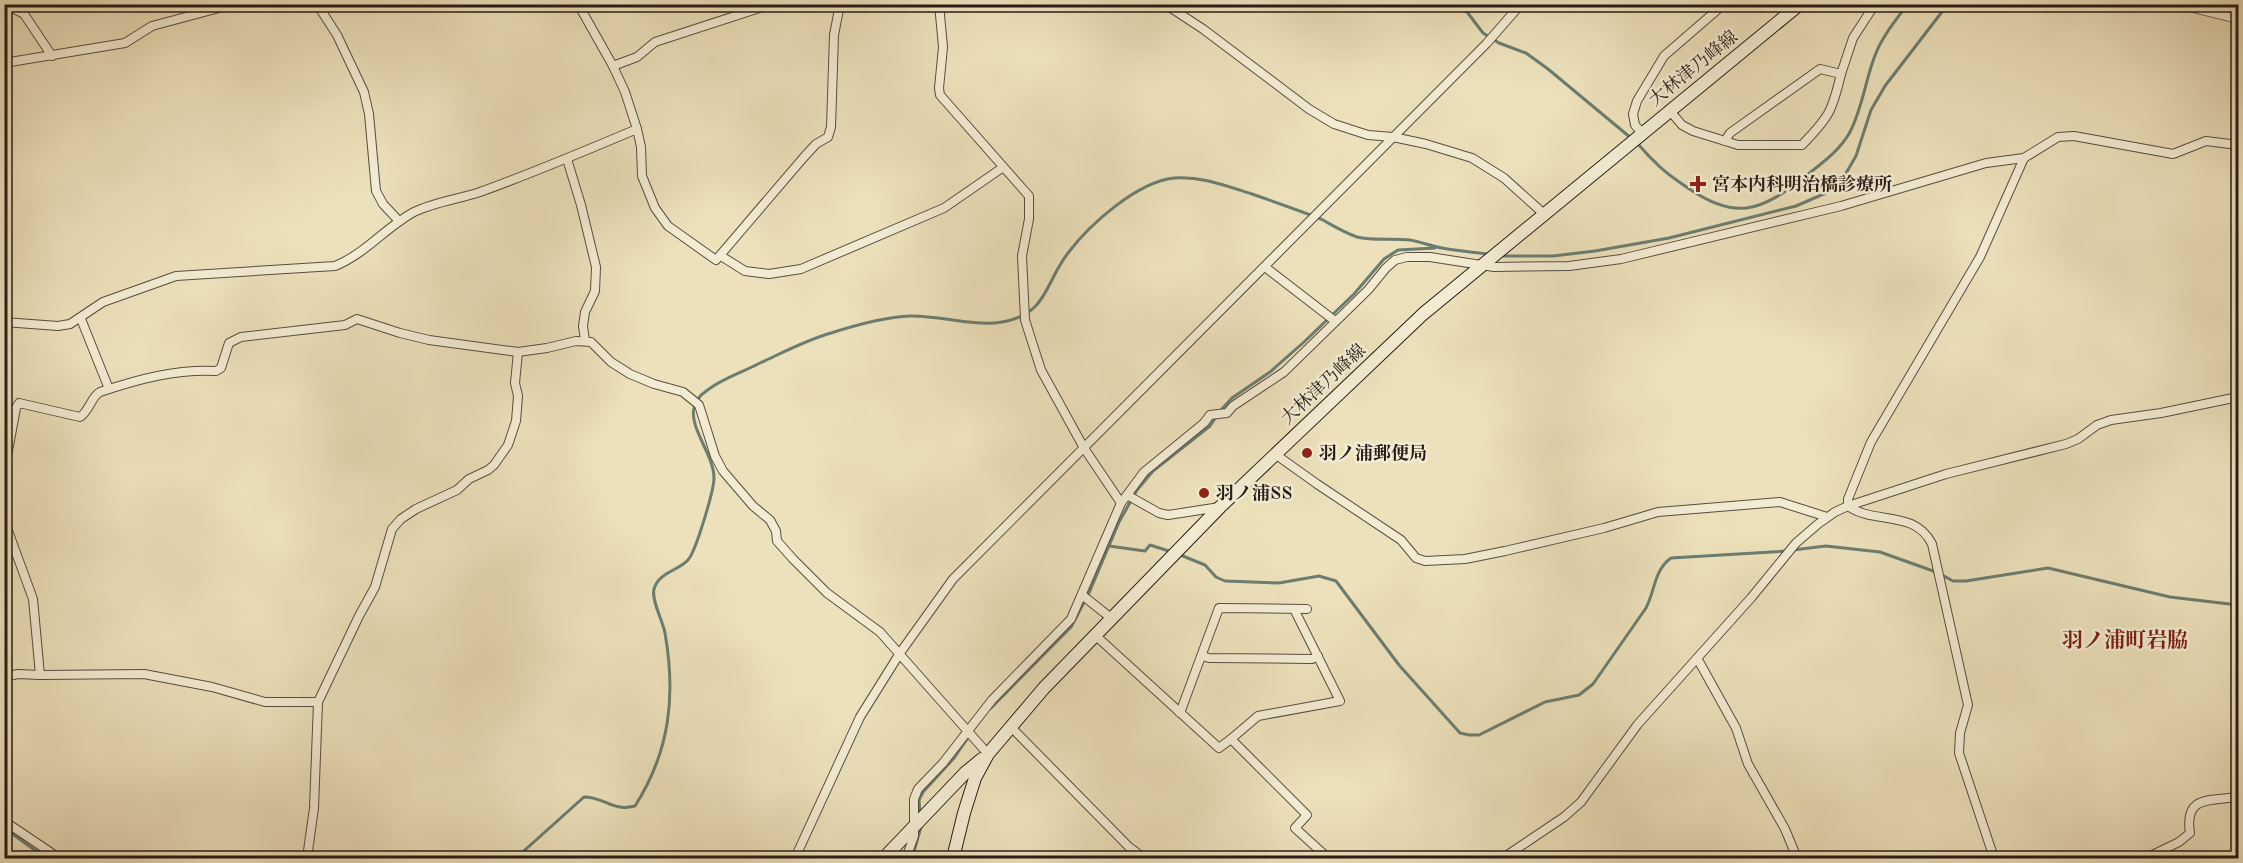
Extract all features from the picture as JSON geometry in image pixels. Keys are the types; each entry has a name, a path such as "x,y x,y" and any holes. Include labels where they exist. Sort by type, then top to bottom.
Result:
{"main road":[{"name":"大林津乃峰線","path":"953,858 975,778 986,755 1010,726 1111,618 1220,507 1423,314 1800,4"},
{"path":"884,858 965,772 986,755"}],"street":[{"path":"4,63 125,43 152,26 234,4"},
{"path":"317,4 337,35 364,92 369,114 376,191 383,204 399,221"},
{"path":"578,4 614,66 637,129 642,176 655,208 668,226 716,260 804,157 816,144 828,137 831,127 834,35 840,4"},
{"path":"614,66 637,57 655,42 772,4"},
{"path":"939,4 943,47 940,95 1029,196 1029,219 1022,256 1025,320 1041,370 1084,448 1121,503"},
{"path":"1166,4 1309,109 1348,130 1368,135 1393,137 1460,154 1484,164 1504,178 1544,214"},
{"path":"795,858 860,717 900,653 953,579 1495,35 1521,4"},
{"path":"1637,138 1634,114 1637,101 1664,56 1724,4"},
{"path":"1670,111 1682,125 1725,141 1745,146 1802,145 1825,122 1832,110 1853,38 1875,4"},
{"path":"2130,4 2189,7 2238,19"},
{"path":"4,10 14,9 24,14 52,56"},
{"path":"1725,141 1730,133 1820,69 1841,74"},
{"path":"4,322 58,326 70,324 81,319 103,302 176,276 335,266 348,261 399,221 416,211 478,193 637,129"},
{"path":"906,858 914,836 914,799 918,789 970,735 992,700 1071,619 1121,503 1153,463 1204,423 1210,415 1227,413 1233,406 1284,372 1332,318 1368,290 1395,260 1407,257 1430,257 1487,262 1494,267 1569,266 1620,259 1841,206 1986,163 2024,158 2058,137 2074,136 2173,154 2206,141 2238,145"},
{"path":"1848,506 1848,499 1871,442 1980,257 2024,158"},
{"path":"567,159 581,204 596,267 595,291 585,312 583,326 585,341"},
{"path":"721,256 745,271 769,274 801,269 944,208 1002,168"},
{"path":"1265,267 1332,318"},
{"path":"81,319 109,389"},
{"path":"4,471 16,408 19,403 80,417 88,410 96,394 109,389 153,376 179,372 216,371 225,363 229,343 242,337 345,325 357,319 429,340 518,352 585,341 591,342 611,362 630,374 654,384 684,392 695,402 723,471 753,506 770,520 776,531 777,541 827,593 880,632 986,755"},
{"path":"307,858 314,808 318,702 375,587 392,529 401,519 416,509 457,490 470,479 488,470 508,445 516,421 518,396 515,383 518,352"},
{"path":"1503,858 1564,817 1581,802 1638,724 1770,576 1796,543 1827,517 1848,506 1946,474 2066,444 2078,439 2097,425 2111,420 2162,413 2238,398"},
{"path":"1275,454 1389,531 1401,540 1416,558 1425,561 1465,559 1505,551 1604,528 1658,512 1780,502 1827,517"},
{"path":"1127,495 1159,513 1168,515 1220,507"},
{"path":"1848,506 1857,513 1904,520 1918,526 1928,535 1932,544 1968,705 1960,733 1959,753 1994,858"},
{"path":"4,520 33,599 40,675"},
{"path":"1082,595 1111,618"},
{"path":"1180,713 1219,608 1308,609"},
{"path":"1095,635 1219,748 1258,716 1340,701 1294,609"},
{"path":"1202,656 1209,658 1318,656"},
{"path":"1697,658 1736,728 1748,764 1785,829 1797,858"},
{"path":"4,677 144,674 212,687 265,702 318,702"},
{"path":"1010,726 1129,848 1144,858"},
{"path":"1231,739 1307,815 1295,828 1328,858"},
{"path":"2146,858 2179,842 2190,833 2188,820 2190,809 2198,803 2238,797"},
{"path":"4,821 59,858"}],"waterway":[{"path":"1461,4 1483,33 1499,43 1526,53 1631,138"},
{"path":"1636,142 1672,177 1707,199 1735,208 1748,208 1774,198 1822,163 1850,132 1880,44 1908,4"},
{"path":"1501,256 1553,256 1669,238 1796,206 1826,193 1845,175 1856,156 1871,110 1885,86 1948,4"},
{"path":"516,858 584,797 598,799 614,806 635,806 656,765 667,722 670,679 665,633 654,599 654,589 656,583 664,575 688,560 704,520 714,478 710,460 693,416 694,408 701,395 717,383 812,339 870,322 910,316 980,323 1002,322 1017,318 1037,305 1068,253 1101,218 1145,187 1174,178 1204,180 1252,194 1321,219 1357,237 1410,240 1448,249 1488,254"},
{"path":"1220,411 1232,398 1270,372 1304,342 1354,294 1384,259 1398,250 1435,248"},
{"path":"991,708 1071,627 1089,593 1119,522 1137,490 1153,471 1210,426 1216,417"},
{"path":"1109,546 1145,551 1150,545 1172,552"},
{"path":"1793,550 1826,546 1880,552 1936,572"},
{"path":"1178,554 1205,565 1216,577 1225,581 1279,583 1319,576 1336,581 1399,665 1460,733 1479,735 1545,702 1579,695 1593,684 1646,608 1661,568 1671,558 1787,551"},
{"path":"1942,575 1953,581 1966,581 2048,568 2170,597 2238,605"},
{"path":"920,814 919,800 923,792 954,758 967,739"},
{"path":"912,858 921,827"},
{"path":"4,828 46,858"}],"railway":[{"path":"4,855 8,858"}],"place":[{"name":"宮本内科明治橋診療所","path":"1698,184"},
{"name":"羽ノ浦郵便局","path":"1307,453"},
{"name":"羽ノ浦SS","path":"1204,493"}],"district":[{"name":"羽ノ浦町岩脇","path":"2125,640"}]}
